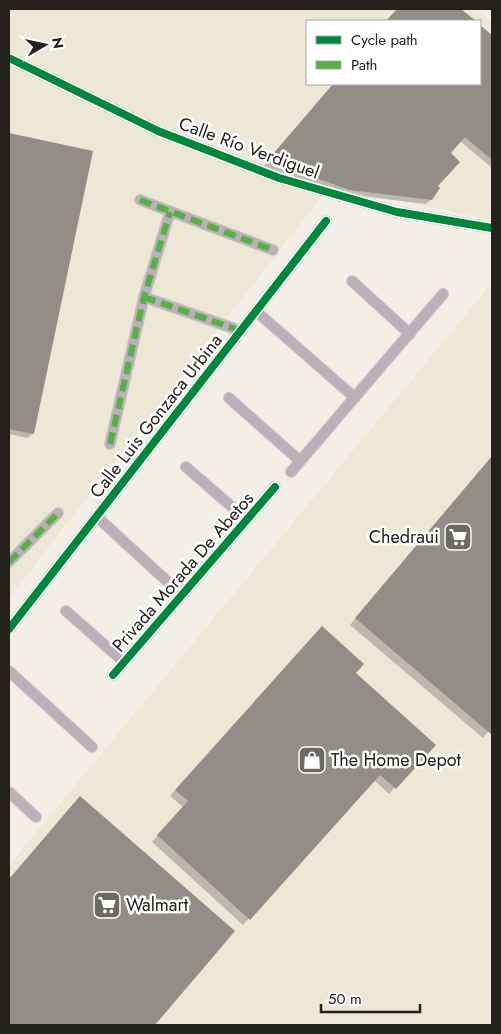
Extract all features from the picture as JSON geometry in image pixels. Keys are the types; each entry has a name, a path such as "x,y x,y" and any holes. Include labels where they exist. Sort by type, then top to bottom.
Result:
{"street":[{"name":"Calle Río Verdiguel","path":"9,58 158,131 279,178 397,212 492,228"},
{"path":"140,200 273,250"},
{"path":"110,444 144,297 170,212"},
{"name":"Calle Luis Gonzaca Urbina","path":"9,629 326,221"},
{"path":"352,281 410,334"},
{"path":"291,472 443,294"},
{"path":"144,297 241,331"},
{"path":"257,312 354,397"},
{"path":"229,398 300,460"},
{"name":"Privada Morada De Abetos","path":"186,467 247,520"},
{"name":"Privada Morada De Abetos","path":"113,675 275,488"},
{"path":"9,562 58,513"},
{"name":"Privada Morada De Abetos","path":"96,516 182,595"},
{"name":"Privada Morada De Abetos","path":"66,611 124,662"},
{"path":"9,671 92,747"},
{"path":"9,792 36,817"}],"shaded area":[{"path":"9,9 476,9 492,23 492,220 329,187 9,598"},
{"path":"492,283 492,1025 9,1025 9,865"}],"building":[{"path":"397,9 461,9 475,20 387,20"},
{"path":"481,26 492,35 492,160 465,137 451,153 460,162 438,186 440,188 432,200 350,190 267,161 332,85 481,85"},
{"path":"9,133 93,151 34,434 9,429"},
{"name":"Chedraui","path":"492,456 492,735 355,618"},
{"name":"The Home Depot","path":"322,626 364,664 356,673 436,745 396,789 380,775 250,920 157,835 188,801 175,790"},
{"name":"Walmart","path":"80,796 235,931 155,1025 9,1025 9,879"}],"marked path":[{"path":"140,200 273,250"},
{"path":"110,444 144,297 170,212"},
{"path":"144,297 241,331"},
{"path":"9,562 58,513"}],"cycle path":[{"path":"9,58 158,131 279,178 397,212 492,228"},
{"path":"9,629 326,221"},
{"path":"113,675 275,487"}],"place":[{"name":"Chedraui","path":"458,537"},
{"name":"The Home Depot","path":"312,760"},
{"name":"Walmart","path":"107,905"}]}
